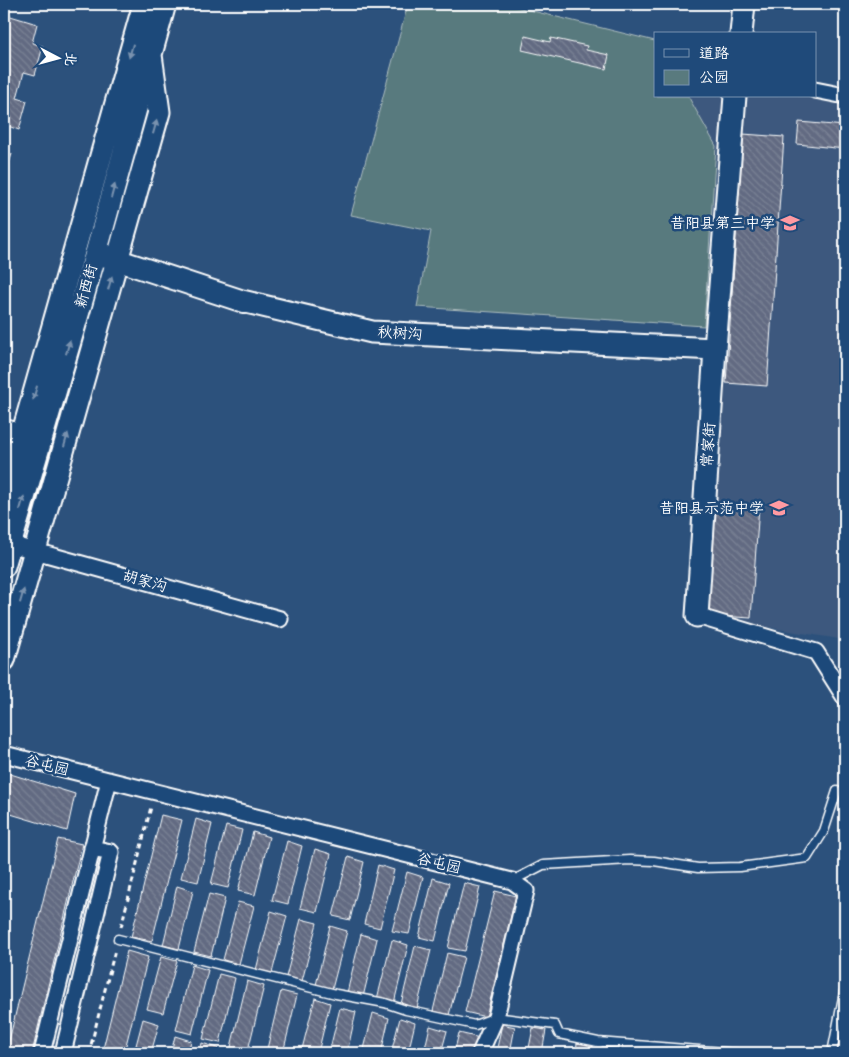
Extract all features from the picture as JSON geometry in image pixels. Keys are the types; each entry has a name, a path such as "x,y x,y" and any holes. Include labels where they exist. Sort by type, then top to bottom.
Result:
{"street":[{"name":"新西街","path":"4,498 14,430 144,4"},
{"name":"新西街","path":"4,566 96,253 165,4"},
{"path":"741,32 744,4"},
{"path":"4,660 116,260 160,112 151,56"},
{"path":"816,90 845,96"},
{"name":"常家街","path":"735,98 715,349 697,616 816,652 845,698"},
{"name":"秋树沟","path":"96,253 242,301 372,332 715,349"},
{"name":"胡家沟","path":"10,544 280,619"},
{"name":"谷屯园","path":"4,754 512,882"},
{"path":"42,1053 109,780"},
{"path":"63,1053 111,852 92,848"},
{"path":"480,1053 496,1017 526,891 512,882"}],"lane":[{"path":"512,882 544,865 630,860 654,861 698,868 740,867 807,858 824,831 837,791"},
{"path":"118,939 336,994 384,1003 406,1010 475,1025 496,1017 555,1025 559,1034 598,1042 736,1053"},
{"path":"832,1053 845,987"},
{"path":"598,1042 598,1053"}],"path":[{"path":"89,1053 155,792"}],"shaded area":[{"path":"408,4 504,4 654,41 654,98 816,97 845,103 845,640 705,617 726,327 417,307 431,231 351,215"}],"green space":[{"path":"408,4 504,4 654,41 654,98 689,98 716,146 704,326 417,307 431,231 351,215"}],"building":[{"path":"7,15 37,24 32,43 43,46 35,75 24,72 17,98 27,101 19,130 8,126 4,143 4,28"},
{"path":"525,36 550,42 551,38 587,46 586,50 609,55 606,69 522,50"},
{"path":"799,122 845,126 845,149 797,144"},
{"path":"743,134 784,137 767,386 726,383"},
{"path":"4,151 12,154 4,179"},
{"path":"843,300 845,300 845,386 838,385"},
{"path":"714,503 759,506 751,618 706,615"},
{"path":"4,772 75,794 67,831 4,812"},
{"path":"161,815 182,820 152,941 131,937"},
{"path":"196,819 212,824 198,882 181,878"},
{"path":"226,826 242,830 228,888 211,884"},
{"path":"253,832 269,837 255,895 238,891"},
{"path":"58,839 82,844 32,1053 6,1053"},
{"path":"287,841 302,846 288,904 272,900"},
{"path":"315,849 331,854 317,912 300,908"},
{"path":"348,857 364,862 350,920 333,916"},
{"path":"378,865 394,870 380,928 364,924"},
{"path":"407,872 423,877 409,934 392,931"},
{"path":"433,878 449,883 435,941 419,937"},
{"path":"464,883 480,887 465,951 448,948"},
{"path":"177,886 193,891 179,949 163,945"},
{"path":"495,891 516,896 486,1017 465,1012"},
{"path":"209,894 225,898 211,956 194,952"},
{"path":"238,902 254,906 239,964 223,960"},
{"path":"271,911 287,916 272,973 256,970"},
{"path":"301,919 317,923 302,981 286,977"},
{"path":"330,926 347,931 332,989 316,985"},
{"path":"361,934 377,939 363,997 347,993"},
{"path":"392,940 408,945 394,1003 377,999"},
{"path":"415,946 431,950 417,1008 401,1004"},
{"path":"127,951 148,957 124,1053 102,1053"},
{"path":"447,953 464,957 449,1015 433,1011"},
{"path":"161,957 177,961 163,1013 147,1009"},
{"path":"192,965 208,970 192,1034 176,1030"},
{"path":"219,974 235,978 220,1043 203,1039"},
{"path":"247,981 264,986 248,1050 231,1047"},
{"path":"281,991 297,995 283,1053 266,1053"},
{"path":"315,998 330,1003 318,1053 301,1053"},
{"path":"340,1008 356,1012 347,1053 329,1053"},
{"path":"373,1013 389,1018 381,1053 363,1053"},
{"path":"400,1018 415,1023 408,1053 391,1053"},
{"path":"143,1019 159,1024 151,1053 134,1053"},
{"path":"502,1024 515,1027 510,1053 496,1053"},
{"path":"430,1026 447,1031 441,1053 424,1053"},
{"path":"533,1028 546,1030 542,1053 528,1053"},
{"path":"459,1033 480,1038 476,1053 454,1053"},
{"path":"175,1036 191,1041 188,1053 171,1053"},
{"path":"202,1043 218,1048 217,1053 200,1053"},
{"path":"577,1043 593,1045 592,1053 576,1053"}],"place":[{"name":"昔阳县第三中学","path":"790,223"},
{"name":"昔阳县示范中学","path":"779,508"}]}
